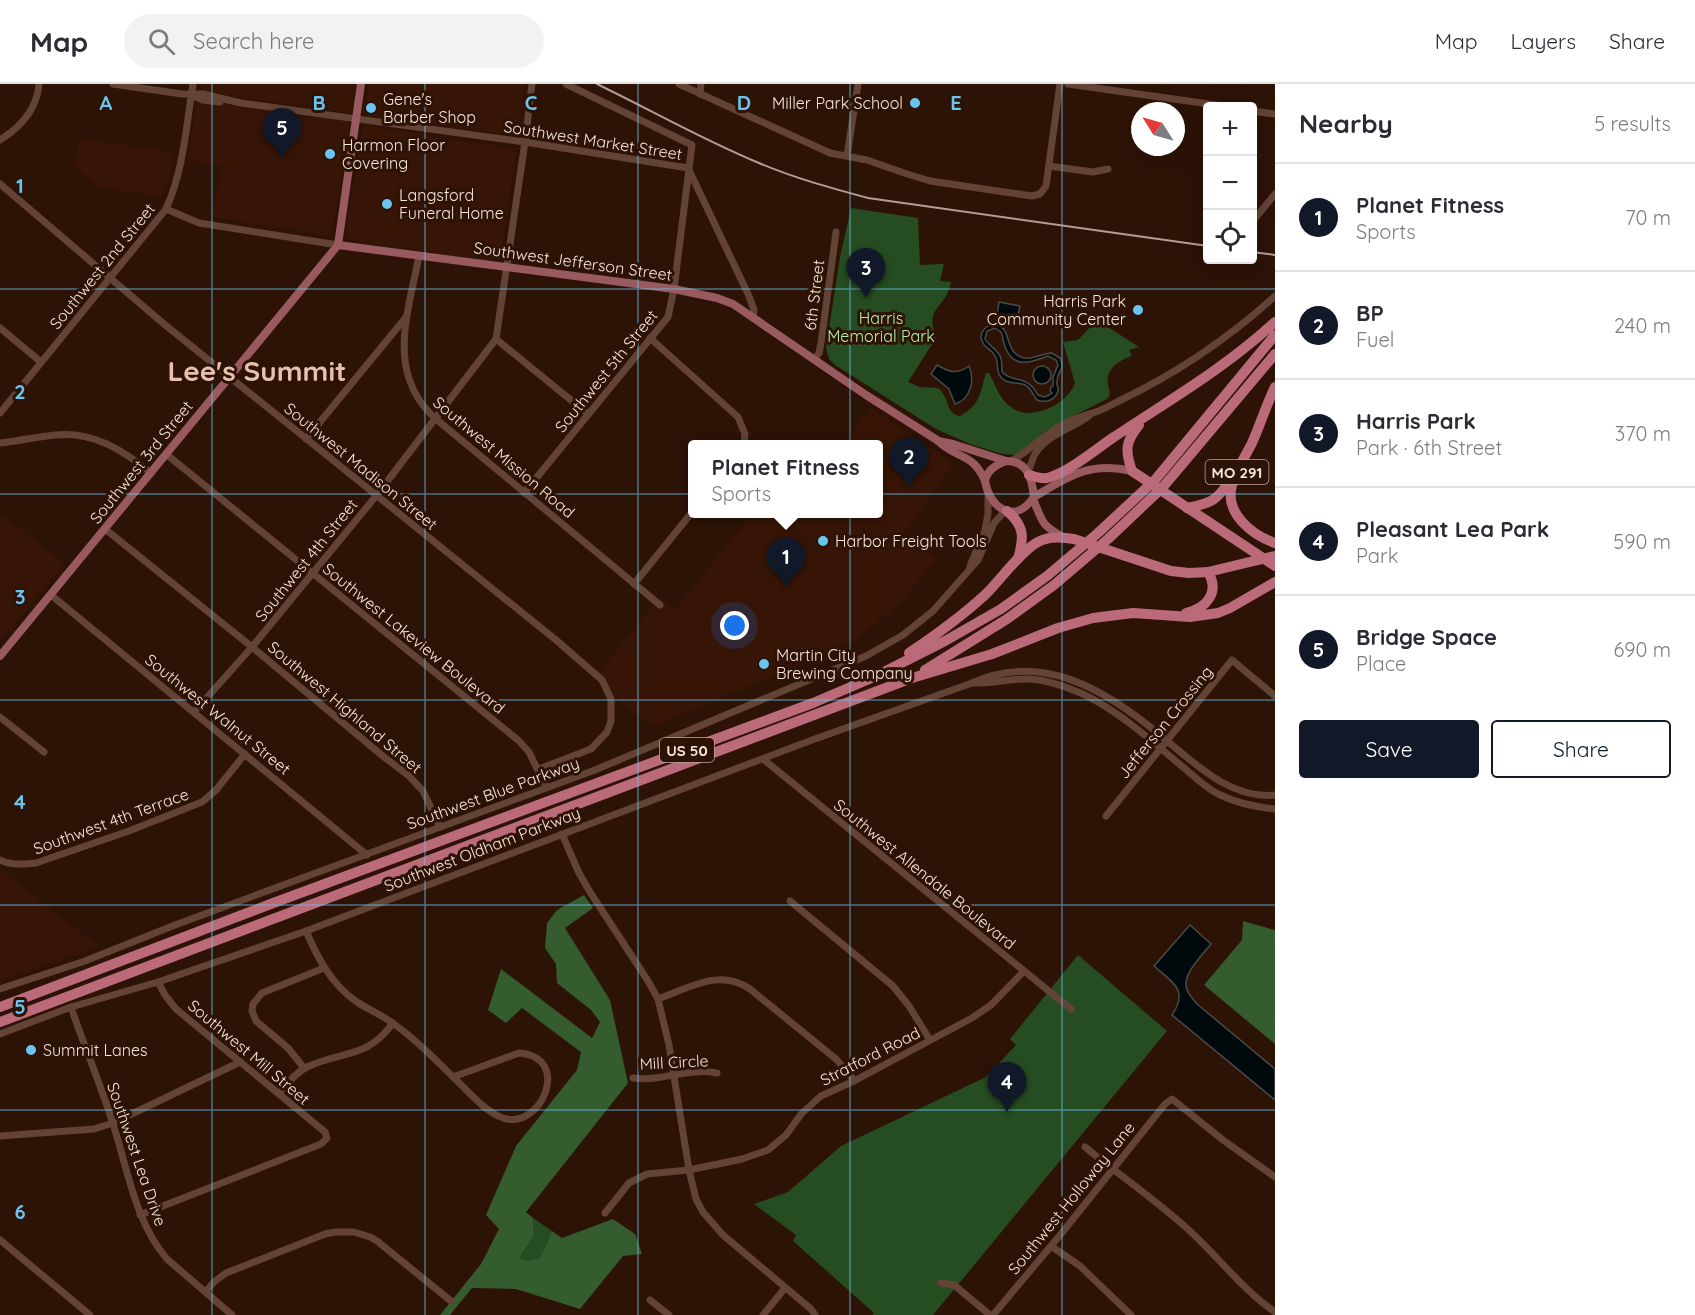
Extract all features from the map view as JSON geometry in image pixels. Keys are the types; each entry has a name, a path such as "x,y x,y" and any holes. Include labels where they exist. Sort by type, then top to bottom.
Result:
{"highway":[{"path":"1029,474 1042,478 1055,475 1215,371 1275,322"},
{"name":"US 50","path":"0,1007 287,898 813,704 874,677 945,641 1001,609 1047,576 1098,533 1155,480 1275,335"},
{"name":"US 50","path":"0,1022 912,678 1007,619 1054,585 1108,539 1163,488 1275,354"},
{"name":"MO 291","path":"1275,387 1231,486 1231,502 1243,524 1256,534 1275,543"},
{"path":"1147,416 1129,437 1127,454 1135,473 1269,557 1275,566"},
{"name":"MO 291","path":"1184,505 1208,503 1214,500 1221,494 1239,468"},
{"path":"1006,511 1017,520 1022,532 1022,545 1018,560"},
{"path":"874,677 945,629 987,593 1038,541 1069,538 1170,571 1188,573 1208,572 1269,557"},
{"path":"1171,616 1194,611 1209,599 1213,585 1208,572"},
{"path":"912,678 992,654 1058,628 1093,618 1133,613 1171,616 1203,616 1218,613 1275,582"}],"main road":[{"path":"338,245 362,84"},
{"name":"Southwest Jefferson Street","path":"338,245 674,289 717,298 733,304 952,452 972,461 980,469 985,481"},
{"name":"Southwest 3rd Street","path":"0,656 338,245"},
{"name":"Southwest Jefferson Street","path":"937,441 1009,461"},
{"path":"1069,538 1047,528 1039,518 1034,498 1029,474 1024,467 1009,461 993,467 985,481 988,494 998,507 1006,511 1020,509 1034,498 1066,478 1091,468 1111,467 1135,473"}],"street":[{"path":"0,140 17,128 34,106 39,84"},
{"name":"Southwest Market Street","path":"113,84 191,95 203,94 225,100 525,142 688,168 749,296 754,309 753,318"},
{"name":"Southwest 2nd Street","path":"0,412 166,208 174,191 183,158 193,84"},
{"name":"Southwest 4th Street","path":"194,712 252,647 376,496 496,339 532,84"},
{"name":"Southwest 5th Street","path":"524,493 668,317 674,289 692,145 566,84"},
{"path":"679,84 830,153 867,159 930,181 1032,196 1040,194 1046,186 1060,84"},
{"path":"700,94 701,84"},
{"path":"847,156 858,84"},
{"path":"1068,84 1203,103"},
{"path":"1257,112 1275,114"},
{"path":"1049,166 1094,172 1108,169"},
{"name":"Southwest Madison Street","path":"0,184 164,324 592,670 605,685 611,699 611,721 607,732 591,749 539,769"},
{"path":"1257,216 1275,194"},
{"name":"Southwest Jefferson Street","path":"166,208 199,223 338,245"},
{"name":"6th Street","path":"814,360 819,353 821,343 836,232"},
{"name":"Southwest Mission Road","path":"419,256 407,316 404,349 407,375 418,399 436,419 660,605"},
{"path":"1029,474 1033,459 1040,447 1051,439 1080,423 1091,414 1173,372 1233,331 1275,296"},
{"path":"306,439 407,316"},
{"path":"0,328 41,362"},
{"path":"650,338 738,417 745,434 744,440"},
{"path":"496,339 588,414"},
{"path":"1009,461 1027,452 1050,432 1074,418 1091,414"},
{"path":"0,443 75,434 96,438 122,452 151,473"},
{"name":"Southwest Lakeview Boulevard","path":"166,454 518,740 529,752 546,787"},
{"name":"Southwest Blue Parkway","path":"968,571 985,530 988,494"},
{"name":"Southwest Blue Parkway","path":"0,989 85,961 595,770 866,656 903,635 933,611 978,560 994,523 1006,511"},
{"path":"634,584 688,517"},
{"name":"Southwest Highland Street","path":"105,530 409,776 423,791 440,827"},
{"name":"Southwest Walnut Street","path":"51,595 367,855"},
{"name":"Jefferson Crossing","path":"1106,816 1232,660 1275,696"},
{"name":"Southwest Oldham Parkway","path":"0,1034 71,1007 158,982 306,931 987,675 1030,671 1059,676 1083,684 1117,702 1188,759 1226,784 1247,793 1275,795"},
{"name":"Southwest Oldham Parkway","path":"972,682 987,684 1029,679 1052,682 1079,692 1143,734 1216,793 1247,804 1275,809"},
{"path":"1079,692 1083,684"},
{"path":"0,717 44,752"},
{"name":"Southwest 4th Terrace","path":"0,860 20,865 36,863 129,831 202,802 216,790 245,754"},
{"name":"Southwest Allendale Boulevard","path":"763,759 1071,1009"},
{"path":"562,834 590,892 658,999 669,1045 689,1170 696,1199 713,1225 811,1309 815,1315"},
{"path":"790,901 893,986 909,1006 930,1040"},
{"path":"306,931 324,968 340,987 357,1002 393,1023 425,1050 453,1077 493,1113 504,1119 512,1120 527,1116 543,1098 549,1081 544,1064 529,1054 519,1053 453,1077"},
{"path":"304,1068 288,1048 256,1021 252,1011 253,1004 262,993 324,968"},
{"name":"Stratford Road","path":"605,1213 629,1183 647,1174 689,1170 742,1159 768,1150 786,1135 802,1113 822,1096 965,1022 991,1005 1023,972"},
{"path":"658,999 710,980 738,981 750,988 836,1059 854,1081"},
{"name":"Southwest Mill Street","path":"140,1215 321,1144 327,1137 325,1132 279,1093 176,1009 158,982"},
{"name":"Southwest Lea Drive","path":"71,1007 113,1123 145,1227 158,1249 232,1315"},
{"path":"279,1093 304,1068 363,1050 384,1036 393,1023"},
{"path":"0,1136 94,1129 113,1123 240,1062"},
{"name":"Mill Circle","path":"633,1078 644,1080 703,1070 717,1073"},
{"name":"Southwest Holloway Lane","path":"992,1315 1051,1246 1165,1104 1172,1099 1223,1140 1275,1177"},
{"path":"1085,1147 1192,1233 1238,1281 1275,1312"},
{"path":"205,1292 226,1273 325,1234 346,1231 363,1234 377,1241 451,1301"},
{"path":"0,1240 90,1315"},
{"path":"1051,1246 1080,1266 1131,1315"},
{"path":"941,1283 954,1285 992,1315"},
{"path":"763,1315 785,1288"},
{"path":"650,1300 669,1315"}],"shaded area":[{"path":"200,84 357,84 355,107 350,113 344,113 206,93"},
{"path":"368,84 525,84 518,132 513,136 368,116 363,111 363,106 366,103"},
{"path":"199,102 263,109 349,123 330,236 212,217 221,166 187,160"},
{"path":"365,124 514,148 516,152 499,261 349,239 346,231 362,129"},
{"path":"79,138 173,153 169,180 161,197 99,187 74,166"},
{"path":"999,302 1020,306 1017,319 997,315"},
{"path":"997,324 1004,330 1010,346 1021,357 1030,358 1052,353 1060,358 1062,368 1057,377 1058,391 1052,399 1037,400 1025,385 1007,382 1001,378 996,358 983,344 981,337 984,329","holes":["995,328 1001,332 1005,347 1013,359 1018,362 1030,362 1048,356 1056,360 1058,365 1053,377 1051,394 1045,397 1038,395 1032,386 1002,372 1000,356 985,339 987,331"]},
{"path":"937,365 953,372 961,371 969,366 972,377 970,388 960,402 955,404 949,389 931,374"},
{"path":"1042,366 1048,369 1051,375 1048,381 1042,384 1036,381 1033,375 1036,369"},
{"path":"871,408 954,464 903,534 937,559 899,604 852,643 652,727 614,697 599,673 660,597 676,609 749,518 883,518 883,440 847,440"},
{"path":"3,515 65,564 0,641 0,518"},
{"path":"0,869 99,947 0,981"},
{"path":"1190,925 1211,944 1189,973 1186,986 1188,992 1197,1004 1275,1069 1275,1100 1172,1015 1177,1006 1179,993 1173,982 1154,966"}],"green space":[{"name":"Harris Memorial Park","path":"851,208 918,218 920,265 944,264 940,281 951,282 945,298 934,313 933,328 936,338 908,382 920,387 938,388 955,415 960,416 967,412 976,403 986,373 989,373 1004,401 1020,412 1038,412 1057,404 1071,391 1075,383 1063,342 1078,340 1097,320 1139,347 1129,350 1132,356 1122,360 1111,370 1108,379 1110,394 1107,399 1048,429 1022,452 1014,455 1002,454 970,444 936,429 829,359 826,348 840,257"},
{"path":"584,895 593,908 565,928 610,1000 628,1083 526,1212 533,1218 534,1236 519,1258 527,1261 540,1258 552,1231 562,1238 613,1219 635,1234 642,1254 623,1256 580,1309 516,1289 472,1288 450,1315 440,1315 481,1264 499,1229 486,1215 516,1146 577,1070 581,1052 522,1008 506,1023 488,1010 501,969 592,1038 600,1022 591,1010 557,983 556,964 545,948 547,923 557,910"},
{"path":"1243,921 1275,930 1275,1044 1204,985 1242,940"},
{"path":"1078,955 1167,1031 933,1315 872,1315 874,1313 793,1241 796,1235 754,1204 788,1192 841,1146 986,1077 1016,1045 1010,1039"},
{"path":"533,1218 552,1231 540,1258 527,1261 519,1258 534,1236"}],"railway":[{"path":"597,84 697,135 759,163 799,178 868,198 1203,245"},
{"path":"1257,253 1275,255"}],"place":[{"name":"Miller Park School","path":"915,103"},
{"name":"Gene's Barber Shop","path":"371,108"},
{"name":"Harmon Floor Covering","path":"330,154"},
{"name":"Bridge Space","path":"282,158"},
{"name":"Langsford Funeral Home","path":"387,204"},
{"name":"Harris Park","path":"866,298"},
{"name":"Harris Park Community Center","path":"1138,310"},
{"name":"BP","path":"909,487"},
{"name":"Harbor Freight Tools","path":"823,541"},
{"name":"Planet Fitness","path":"786,587"},
{"name":"Martin City Brewing Company","path":"764,664"},
{"name":"Summit Lanes","path":"31,1050"},
{"name":"Pleasant Lea Park","path":"1007,1112"}],"district":[{"name":"Lee's Summit","path":"257,370"}]}
